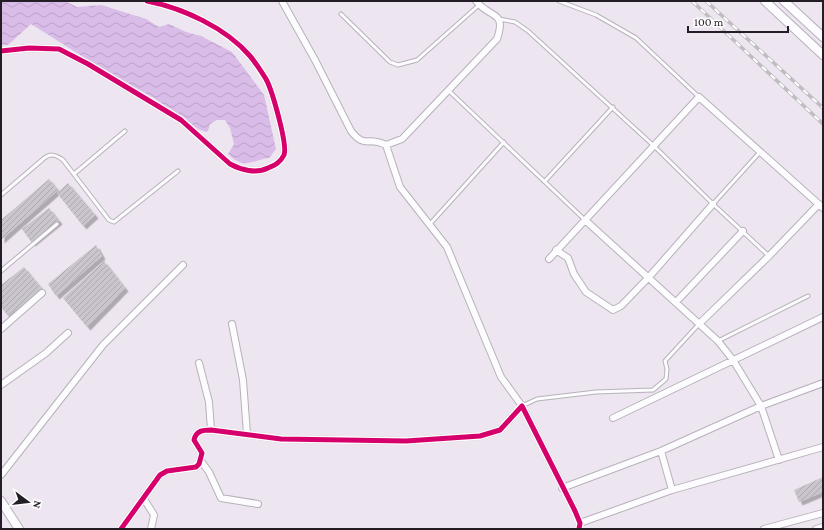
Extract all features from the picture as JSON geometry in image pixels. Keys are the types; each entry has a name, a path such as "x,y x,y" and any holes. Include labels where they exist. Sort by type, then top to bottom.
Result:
{"main road":[{"path":"765,1 823,55"},
{"path":"784,1 823,38"},
{"path":"1,501 19,529"}],"street":[{"path":"1,51 30,48 59,49 88,64 181,120 230,164 239,169 248,171 265,169 279,163 284,154 283,140 273,96 266,79 250,56 225,34 212,26 178,10 147,1"},
{"path":"282,1 315,60 350,131 358,141 364,142 376,140 386,145 400,187 447,247 456,265 501,378 522,406 532,424 562,488 575,511 580,526 672,490 823,447"},
{"path":"386,145 402,139 497,39 501,26 499,19 478,3"},
{"path":"549,259 699,97 762,151 821,206 699,324"},
{"path":"556,250 568,258 574,274 586,292 613,310 621,306 649,277 713,204"},
{"path":"585,220 718,341 734,360 761,406 779,460"},
{"path":"676,302 743,231"},
{"path":"1,476 103,344 182,265"},
{"path":"1,329 42,294"},
{"path":"613,418 823,317"},
{"path":"232,324 243,380 247,434"},
{"path":"1,385 46,353 68,333"},
{"path":"199,363 209,402 211,430"},
{"path":"562,488 661,451 761,406 823,383"},
{"path":"121,529 160,475 167,472 196,467 201,461 202,453 195,443 195,436 200,431 211,430 281,439 406,441 480,436 500,430 522,406"},
{"path":"661,451 672,490"},
{"path":"201,461 209,472 221,498 225,500 258,504"},
{"path":"144,499 154,515 151,529"},
{"path":"764,529 823,513"},
{"path":"816,529 823,527"}],"lane":[{"path":"559,1 596,15 636,38 699,97"},
{"path":"341,14 390,62 398,64 417,60 478,3"},
{"path":"499,19 516,22 528,31 613,107 713,204 770,256"},
{"path":"448,90 585,220"},
{"path":"545,181 613,107"},
{"path":"74,174 125,131"},
{"path":"430,224 504,142"},
{"path":"713,204 762,151"},
{"path":"1,195 48,155 55,155 63,160 112,222 128,212 178,171"},
{"path":"1,271 57,224"},
{"path":"718,341 808,296"},
{"path":"522,406 537,399 596,392 653,390 666,379 667,370 665,361 699,324"}],"water":[{"path":"1,1 65,1 77,7 101,5 146,19 159,27 169,24 186,32 201,36 232,52 264,95 276,149 269,158 247,163 239,162 228,154 234,144 230,128 225,120 217,120 210,124 208,131 206,132 198,129 154,98 112,75 31,24 8,45 1,45"}],"building":[{"path":"49,179 58,190 1,240 1,220"},
{"path":"68,183 95,215 83,226 57,193"},
{"path":"49,208 59,221 32,243 22,229"},
{"path":"96,245 102,256 56,296 48,284"},
{"path":"104,261 125,288 87,327 63,298"},
{"path":"24,267 42,289 8,316 1,307 1,285"},
{"path":"823,477 823,492 799,502 794,490"}],"railway":[{"path":"692,1 823,124"},
{"path":"706,1 823,108"}],"cycle path":[{"path":"1,51 29,48 59,49 88,64 181,120 230,164 239,168 259,171 271,167 279,162 284,155 285,149 279,117 266,79 252,59 240,46 216,28 189,14 161,4 147,1"},
{"path":"121,529 160,475 167,471 196,467 199,464 202,453 194,440 196,435 202,431 211,430 281,439 406,441 480,436 500,430 522,406 575,511 580,523 579,529"}]}
